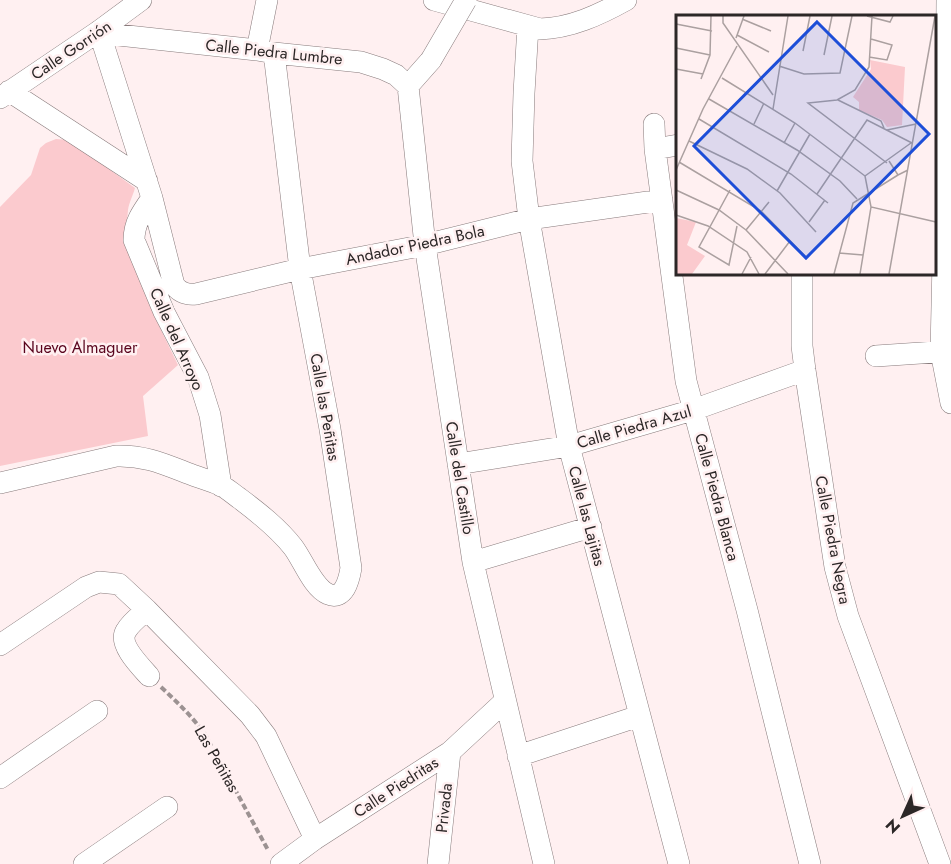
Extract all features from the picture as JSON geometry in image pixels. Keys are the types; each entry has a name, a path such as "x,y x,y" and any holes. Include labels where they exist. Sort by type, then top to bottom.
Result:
{"street":[{"name":"Calle Gorrión","path":"5,95 99,32 141,0"},
{"name":"Calle las Peñitas","path":"221,486 256,511 281,533 325,593 331,596 338,595 344,590 351,568 330,429 300,269 265,52 267,0"},
{"path":"434,0 540,29 575,24 608,11 626,0"},
{"path":"408,86 431,60 466,0"},
{"path":"947,0 949,124 946,352 951,403"},
{"name":"Calle las Lajitas","path":"528,26 522,161 529,219 569,446 679,864"},
{"name":"Calle Piedra Lumbre","path":"99,32 361,62 396,75 408,86"},
{"name":"Calle del Arroyo","path":"99,32 149,190 174,285"},
{"name":"Calle del Castillo","path":"408,86 425,245 472,562 544,864"},
{"path":"5,95 149,190"},
{"name":"Calle Piedra Blanca","path":"654,124 655,149 686,381 747,610 810,864"},
{"path":"655,149 676,145"},
{"name":"Calle del Arroyo","path":"149,190 134,230 134,240 164,312 198,377 210,416 221,486"},
{"name":"Andador Piedra Bola","path":"174,285 180,291 196,294 300,269 425,245 529,219 662,200"},
{"name":"Calle Piedra Negra","path":"802,274 802,346 835,567 848,616 940,864"},
{"path":"876,356 946,352"},
{"name":"Calle Piedra Azul","path":"458,464 569,446 693,410 805,370"},
{"path":"0,483 116,456 130,456 145,458 221,486"},
{"path":"472,562 591,527"},
{"path":"0,645 86,587 99,582 119,584 250,715 266,736 315,839"},
{"path":"147,610 128,627 124,633 124,639 139,665 149,676"},
{"name":"Calle Piedritas","path":"275,859 315,839 450,752 505,701"},
{"path":"0,778 97,711"},
{"path":"518,756 639,716"},
{"name":"Privada","path":"438,864 450,752"},
{"path":"418,772 445,794"},
{"path":"84,864 167,807"}],"path":[{"name":"Las Peñitas","path":"149,676 182,705 206,736 275,859"}],"green space":[{"name":"Nuevo Almaguer","path":"56,139 69,140 135,188 128,210 130,248 143,289 178,365 143,396 148,436 0,466 0,207 31,175 40,148"}]}
